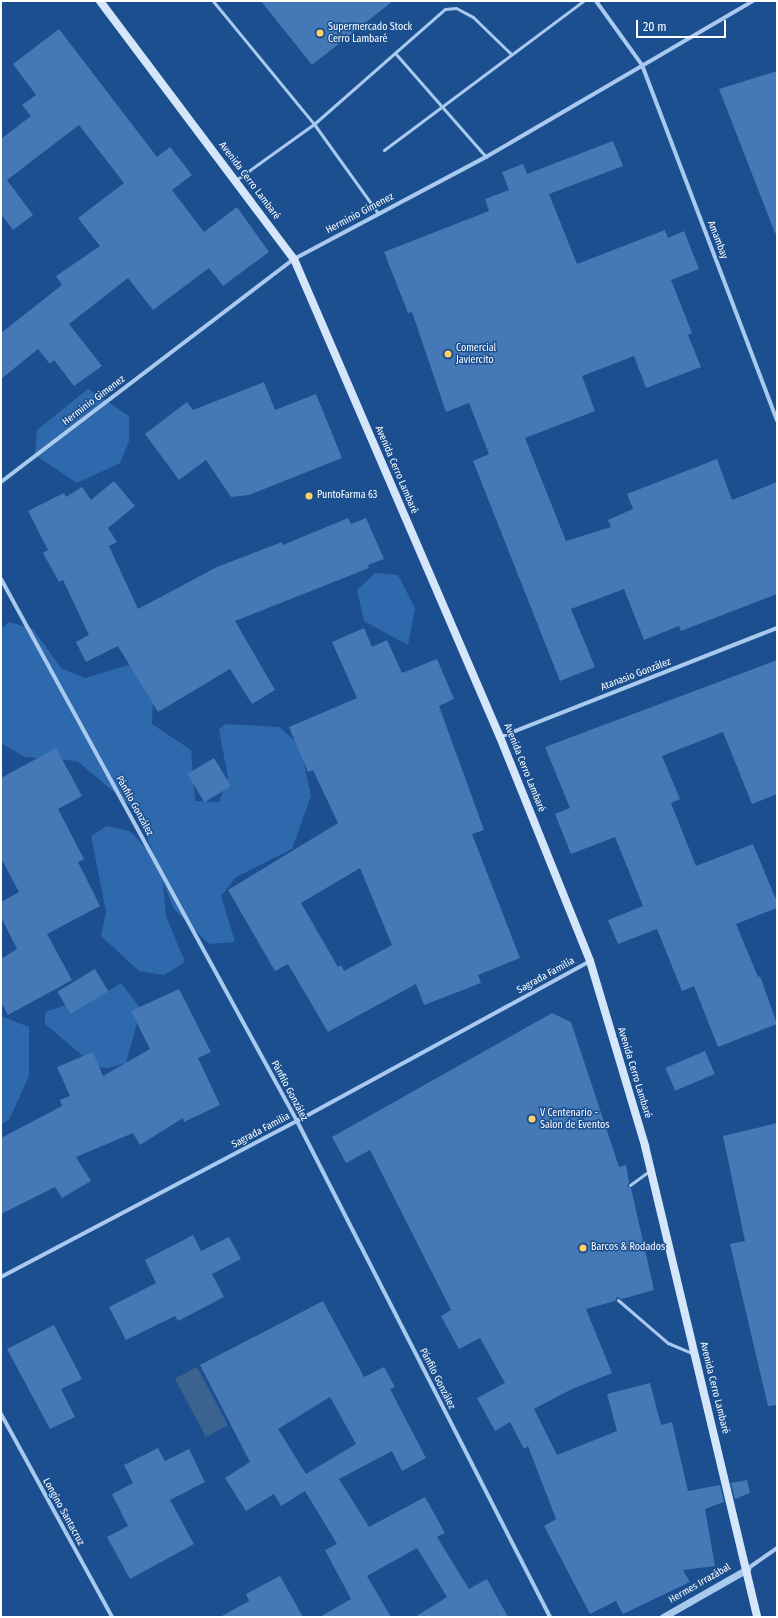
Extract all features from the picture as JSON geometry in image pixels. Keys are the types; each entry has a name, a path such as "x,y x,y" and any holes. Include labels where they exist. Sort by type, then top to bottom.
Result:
{"main road":[{"name":"Avenida Cerro Lambaré","path":"100,1 294,259 500,736 590,962 650,1170 696,1354 757,1617"}],"street":[{"name":"Amambay","path":"596,1 642,65 777,420"},
{"name":"Herminio Gimenez","path":"1,482 294,259 378,213 486,157 753,1"},
{"name":"Pánfilo González","path":"1,579 297,1121 550,1617"},
{"name":"Atanasio González","path":"500,736 777,628"},
{"name":"Sagrada Familia","path":"1,1276 297,1121 590,962"},
{"name":"Longino Santacruz","path":"1,1414 112,1617"},
{"path":"747,1569 777,1548"},
{"name":"Hermes Irrazábal","path":"664,1617 747,1569"}],"lane":[{"path":"213,1 314,124 378,213"},
{"path":"384,150 583,1"},
{"path":"236,180 314,124 445,9 456,8 473,17 511,54"},
{"path":"396,53 443,105 486,157"},
{"path":"630,1186 650,1170"},
{"path":"618,1300 668,1343 696,1354"}],"shaded area":[{"path":"88,389 129,416 129,441 120,463 77,483 35,455 37,430"},
{"path":"375,573 398,575 415,608 408,645 364,621 357,590"},
{"path":"9,622 33,629 61,668 85,678 132,664 154,676 152,724 191,750 195,801 219,802 228,778 219,729 226,724 279,727 300,745 311,796 292,849 236,877 221,896 235,942 209,944 174,909 163,882 166,916 185,962 164,975 139,971 101,936 106,912 91,836 107,826 130,831 155,858 137,811 77,761 25,757 1,743 1,629"},
{"path":"121,983 141,1009 126,1063 108,1068 96,1067 45,1024 45,1012 108,991"},
{"path":"1,1016 29,1027 29,1076 9,1120 1,1124"},
{"path":"197,1367 228,1425 206,1437 175,1379"}],"building":[{"name":"Supermercado Stock Cerro Lambaré","path":"261,1 393,1 312,65"},
{"path":"59,29 157,157 170,147 192,175 172,190 204,232 237,207 269,252 223,286 209,268 153,310 128,278 69,324 102,366 74,386 54,360 50,364 38,349 1,379 1,333 62,285 56,276 100,246 78,218 124,183 79,125 7,180 33,215 13,230 1,214 1,139 31,116 22,105 36,95 13,64"},
{"path":"777,71 777,233 775,233 719,89"},
{"path":"613,141 623,166 549,194 577,264 665,230 668,238 684,231 699,269 671,280 692,333 688,335 701,367 646,388 634,356 582,376 595,411 525,438 566,541 611,527 608,520 633,509 627,494 717,459 732,500 777,482 777,594 681,631 679,626 644,640 624,589 571,609 595,667 560,681 473,461 489,454 469,403 446,412 412,312 408,313 384,252 489,211 485,199 509,190 502,172 523,164 527,174"},
{"path":"264,382 275,410 316,394 342,458 249,495 231,497 206,460 179,480 145,434 187,402 193,410"},
{"path":"114,481 135,506 108,528 117,542 109,546 138,609 217,567 282,542 283,545 348,518 351,524 366,518 384,559 368,565 369,568 235,621 275,690 252,704 230,669 158,712 118,646 86,662 76,642 89,635 63,580 59,582 43,553 48,550 28,511 64,493 66,497 82,487 91,500"},
{"path":"364,628 372,647 387,640 402,673 437,659 454,699 439,706 484,830 472,834 520,958 478,975 481,983 424,1005 416,984 328,1032 288,964 275,971 228,890 338,823 313,770 308,772 289,727 357,698 332,642","holes":["360,868 392,945 344,971 341,965 338,967 301,903"]},
{"path":"777,660 777,794 752,804 723,732 662,756 680,799 671,803 696,866 753,844 777,902 777,908 736,924 758,977 760,976 777,1024 718,1047 694,986 682,991 657,929 618,944 608,920 643,906 615,837 571,854 555,814 570,808 545,747"},
{"path":"56,748 82,796 58,809 84,859 78,862 100,906 47,934 72,980 8,1015 1,1002 1,959 17,949 1,917 1,902 19,892 1,858 1,778"},
{"path":"214,758 231,786 204,802 187,774"},
{"path":"95,969 108,991 71,1014 57,992"},
{"path":"179,989 211,1052 198,1058 220,1105 184,1122 183,1118 140,1145 133,1133 76,1157 91,1181 62,1198 55,1187 1,1214 1,1138 62,1106 60,1100 70,1096 57,1067 93,1052 103,1076 150,1049 131,1011"},
{"path":"552,1013 571,1022 619,1167 626,1165 629,1182 627,1186 631,1188 654,1290 622,1299 617,1297 615,1301 586,1309 612,1373 570,1390 534,1409 557,1455 617,1431 607,1394 650,1383 661,1425 672,1422 688,1491 720,1485 724,1502 705,1509 715,1566 683,1570 690,1582 623,1614 616,1601 590,1614 544,1526 556,1519 528,1446 524,1449 510,1422 495,1431 477,1398 505,1383 480,1338 459,1349 441,1316 451,1310 370,1150 346,1163 332,1137"},
{"path":"705,1051 715,1074 675,1091 665,1068"},
{"path":"777,1123 777,1405 768,1406 730,1244 745,1241 723,1136"},
{"path":"193,1235 201,1251 229,1237 241,1259 212,1274 224,1297 178,1321 175,1316 126,1340 109,1307 156,1283 145,1260"},
{"path":"323,1301 364,1377 384,1367 395,1387 390,1389 426,1458 402,1471 392,1451 339,1479 369,1527 425,1497 445,1533 437,1537 469,1589 487,1579 508,1617 415,1617 447,1597 417,1548 367,1576 391,1617 320,1617 351,1599 325,1550 337,1544 305,1491 281,1506 274,1494 246,1511 225,1478 250,1462 200,1365","holes":["330,1397 356,1444 306,1474 278,1429"]},
{"path":"54,1325 82,1379 61,1389 75,1417 50,1429 7,1349"},
{"path":"158,1448 165,1461 189,1449 205,1482 170,1500 194,1544 130,1579 107,1537 128,1526 112,1494 133,1483 124,1465"},
{"path":"747,1480 750,1493 735,1499 731,1483"},
{"path":"280,1576 303,1617 220,1617 249,1601 246,1594"}],"place":[{"name":"Supermercado Stock Cerro Lambaré","path":"320,33"},
{"name":"Comercial Javiercito","path":"448,354"},
{"name":"PuntoFarma 63","path":"309,496"},
{"name":"V Centenario - Salon de Eventos","path":"532,1119"},
{"name":"Barcos & Rodados","path":"583,1248"}]}
